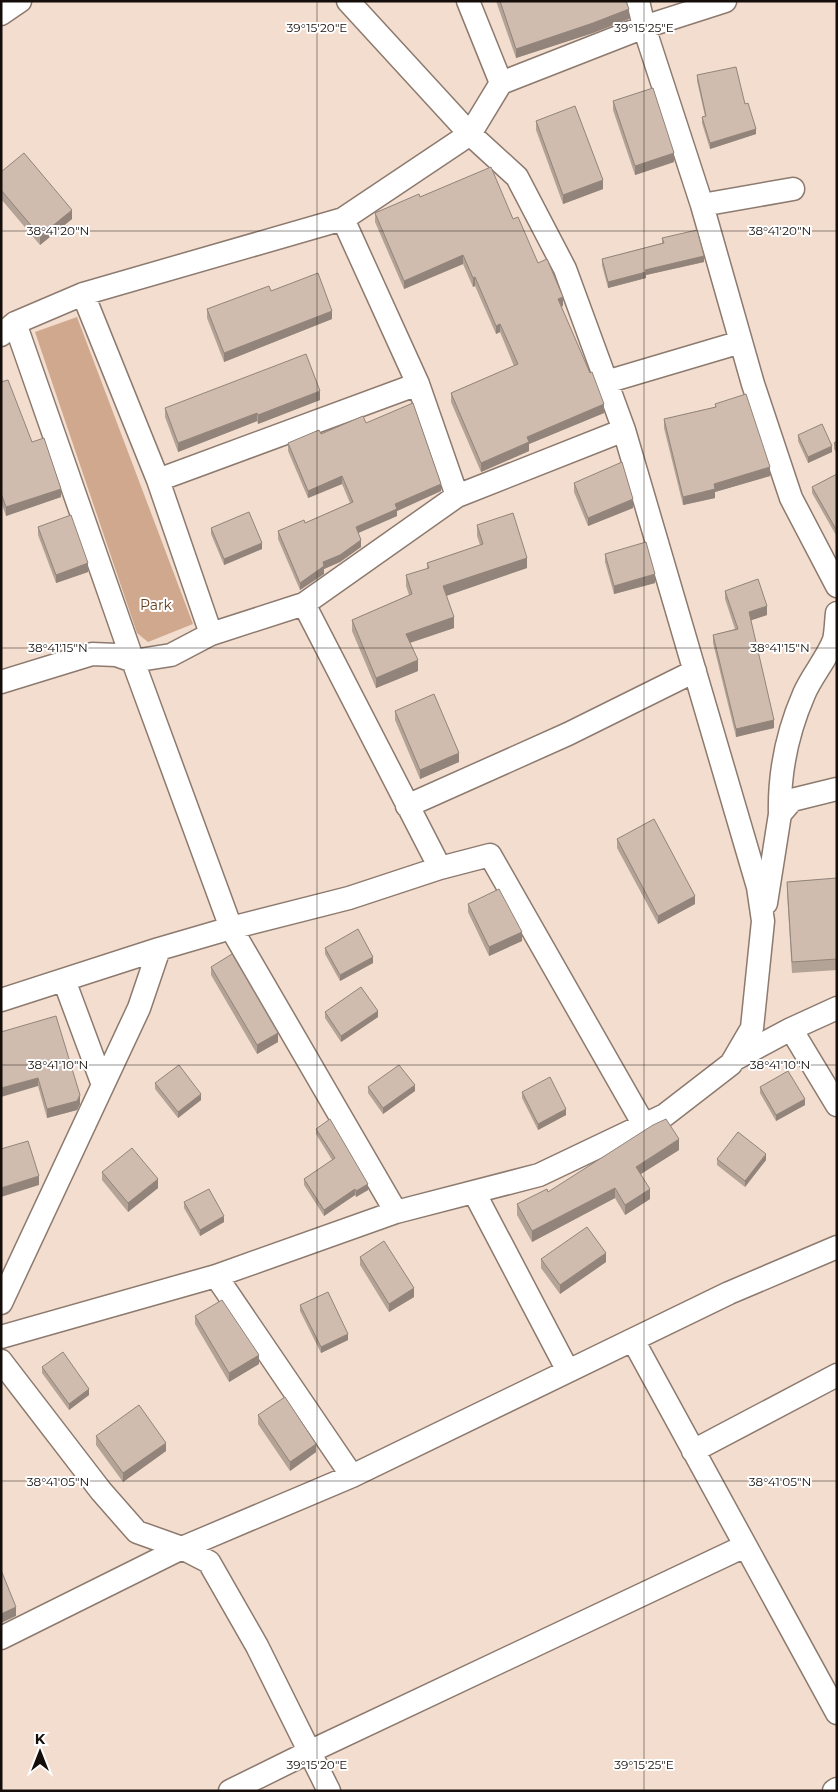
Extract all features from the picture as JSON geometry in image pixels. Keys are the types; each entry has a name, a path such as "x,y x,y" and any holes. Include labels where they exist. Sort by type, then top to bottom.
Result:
{"street":[{"path":"1,14 20,1"},
{"path":"348,1 470,134 517,177 565,269 624,430 758,888 763,921"},
{"path":"468,1 501,84"},
{"path":"638,1 644,27 702,205 753,384 791,498 837,586"},
{"path":"396,1212 231,928 8,329 83,294 343,219 470,134 501,84 644,27 725,1"},
{"path":"702,205 793,189"},
{"path":"343,219 418,384 457,496"},
{"path":"83,294 158,480 211,634"},
{"path":"606,382 741,342"},
{"path":"158,480 418,384"},
{"path":"1,682 92,654 116,655 133,661 171,655 211,634 304,604 457,496 624,430"},
{"path":"304,604 440,868"},
{"path":"1,1337 216,1276 396,1212 539,1175 665,1115 731,1064 752,1028 763,921 780,814 783,757 804,693 834,640 837,613"},
{"path":"407,806 568,734 695,671"},
{"path":"780,814 792,800 837,789"},
{"path":"1,1000 159,949 231,928 349,898 440,868 490,855 644,1126"},
{"path":"1,1303 139,1008 159,949"},
{"path":"64,980 103,1085"},
{"path":"735,1059 791,1029 837,1008"},
{"path":"791,1029 837,1105"},
{"path":"474,1192 568,1371"},
{"path":"1,1638 182,1548 352,1476 729,1293 837,1247"},
{"path":"216,1276 352,1476"},
{"path":"633,1340 837,1713"},
{"path":"1,1361 101,1491 137,1532 182,1548 209,1562 257,1646 329,1791"},
{"path":"693,1450 837,1376"},
{"path":"230,1791 745,1546"}],"green space":[{"name":"Park","path":"77,317 193,624 148,642 137,633 35,332"}],"building":[{"path":"500,1 626,1 629,9 516,49"},
{"path":"736,67 745,104 748,103 756,129 710,143 702,117 706,116 697,75"},
{"path":"653,88 674,153 635,166 613,101"},
{"path":"575,106 603,180 563,195 536,121"},
{"path":"24,153 72,210 40,236 1,190 1,172"},
{"path":"491,167 513,219 518,217 538,263 547,259 563,297 558,299 590,373 592,372 604,404 527,437 529,442 481,463 451,393 518,364 500,324 496,326 475,277 473,278 463,255 404,281 375,213 419,194 420,197"},
{"path":"697,230 704,256 645,270 646,272 608,282 602,259 664,243 662,238"},
{"path":"318,273 332,311 224,353 207,309 269,286 271,291"},
{"path":"306,354 320,391 178,443 165,408"},
{"path":"8,380 32,442 44,438 61,489 6,507 1,493 1,382"},
{"path":"746,394 770,467 714,484 715,489 683,497 664,419 716,407 715,404"},
{"path":"413,403 441,484 395,504 397,509 356,527 361,540 340,555 323,562 324,566 300,583 278,531 304,520 305,523 353,502 342,476 308,491 288,443 319,430 321,434 363,416 366,423"},
{"path":"822,424 832,446 808,457 798,435"},
{"path":"622,462 633,499 588,518 574,483"},
{"path":"837,474 837,531 812,487"},
{"path":"249,512 262,543 224,559 211,528"},
{"path":"513,513 527,558 443,586 454,617 406,634 418,660 376,678 352,620 412,594 406,575 429,568 427,563 483,544 477,525"},
{"path":"71,515 88,563 56,575 38,527"},
{"path":"646,542 655,574 614,586 605,554"},
{"path":"758,579 767,606 749,612 774,720 736,729 713,635 738,629 725,591"},
{"path":"434,694 459,753 420,770 395,711"},
{"path":"654,819 695,896 658,916 617,839"},
{"path":"837,878 837,959 792,962 787,882"},
{"path":"499,889 522,932 489,947 468,904"},
{"path":"358,929 373,957 340,975 325,948"},
{"path":"232,954 278,1033 257,1045 211,967"},
{"path":"361,987 378,1011 341,1036 325,1012"},
{"path":"56,1016 80,1095 77,1101 47,1109 38,1078 1,1088 1,1032"},
{"path":"179,1065 201,1094 178,1112 155,1083"},
{"path":"399,1065 415,1085 383,1108 368,1087"},
{"path":"788,1071 805,1099 776,1115 760,1087"},
{"path":"550,1077 566,1109 538,1124 522,1092"},
{"path":"330,1119 368,1184 356,1191 355,1189 324,1210 304,1179 335,1158 316,1129"},
{"path":"666,1119 679,1139 636,1167 650,1189 625,1205 615,1188 532,1231 517,1204 547,1189 548,1192 653,1125"},
{"path":"738,1132 766,1154 745,1181 717,1159"},
{"path":"28,1141 39,1176 1,1188 1,1149"},
{"path":"132,1148 158,1179 128,1203 102,1172"},
{"path":"209,1189 224,1216 200,1230 184,1202"},
{"path":"587,1227 606,1253 560,1285 541,1259"},
{"path":"384,1241 414,1288 389,1304 360,1257"},
{"path":"328,1292 348,1334 321,1347 300,1305"},
{"path":"222,1300 259,1355 229,1373 195,1316"},
{"path":"63,1352 89,1389 69,1404 42,1367"},
{"path":"285,1397 316,1444 290,1462 258,1415"},
{"path":"139,1405 166,1443 123,1473 96,1436"},
{"path":"1,1570 16,1607 1,1614"}]}
